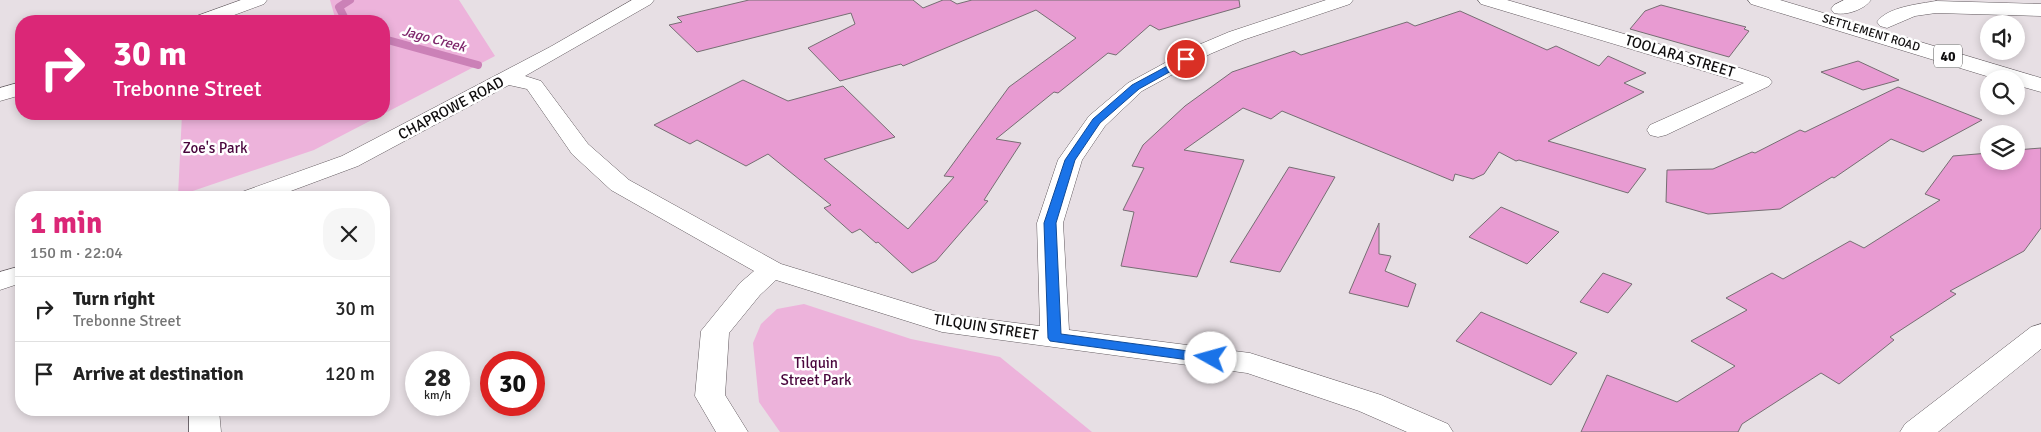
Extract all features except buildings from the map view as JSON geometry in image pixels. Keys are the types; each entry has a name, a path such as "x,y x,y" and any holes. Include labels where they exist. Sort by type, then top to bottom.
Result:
{"main road":[{"name":"SETTLEMENT ROAD","path":"1758,0 1849,21 2041,85"},
{"name":"SETTLEMENT ROAD","path":"1810,0 1849,21"},
{"path":"1862,0 1849,21 1872,26 1887,22 1910,11 1936,7 2041,10"},
{"path":"1998,0 2041,4"},
{"name":"SETTLEMENT ROAD","path":"1887,22 2041,68"}],"street":[{"path":"217,15 258,0"},
{"name":"CHAPROWE ROAD","path":"267,191 350,161 507,78 645,0"},
{"path":"1055,338 1050,223 1070,160 1097,121 1135,87 1203,50 1236,36 1344,0"},
{"name":"TOOLARA STREET","path":"1487,0 1721,68 1762,82 1658,130"},
{"name":"TILQUIN STREET","path":"507,78 534,85 580,149 620,185 772,270 942,322 1250,363 1370,403 1437,432"},
{"path":"0,95 15,90"},
{"path":"732,432 710,396 715,331 750,289 772,270"},
{"path":"1916,432 2041,334"},
{"path":"204,416 205,432"}],"green space":[{"path":"330,0 459,0 495,56 390,111 390,15 334,15"},
{"name":"Zoe's Park","path":"182,120 372,120 314,150 193,191 178,191"},
{"name":"Tilquin Street Park","path":"804,304 911,339 1000,357 1092,432 780,432 759,402 753,343 761,324 777,309"}],"waterway":[{"name":"Jago Creek","path":"343,15 339,7 350,0"},
{"name":"Jago Creek","path":"390,41 478,65"}],"route":[{"path":"1186,59 1135,87 1097,121 1070,160 1050,223 1055,338 1211,358"}]}
